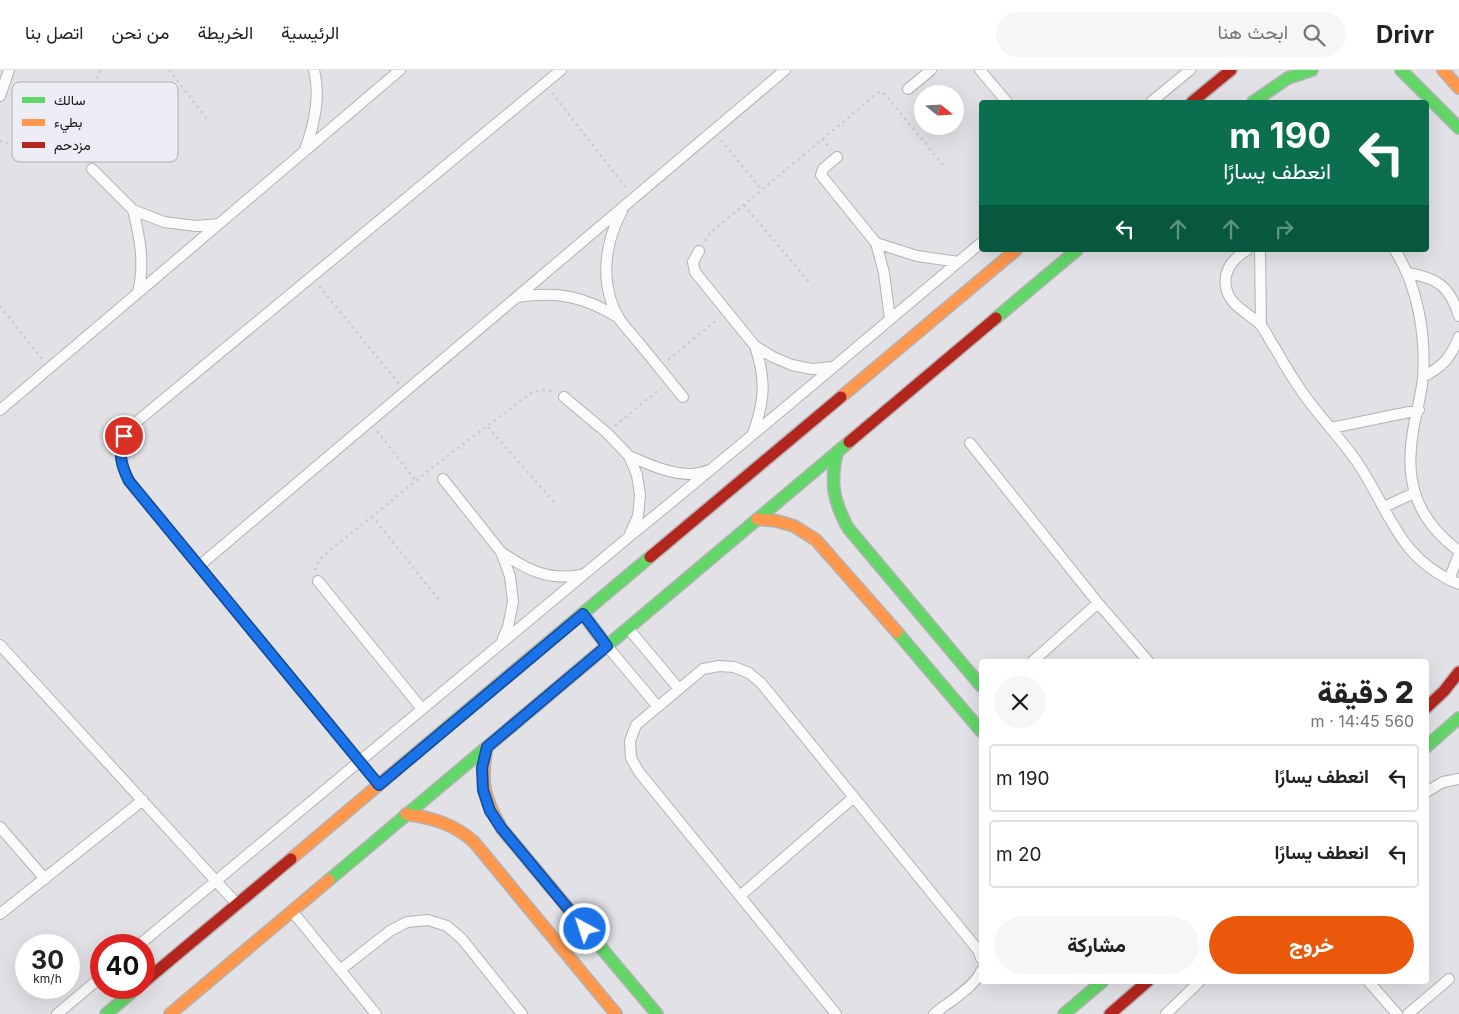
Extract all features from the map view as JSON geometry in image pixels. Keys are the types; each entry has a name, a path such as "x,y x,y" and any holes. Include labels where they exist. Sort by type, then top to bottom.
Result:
{"street":[{"path":"0,96 9,70"},
{"path":"304,151 313,127 317,101 314,70"},
{"path":"0,410 400,70"},
{"path":"379,785 129,481 122,467 120,451 124,436 134,424 561,70"},
{"path":"199,566 785,70"},
{"path":"908,89 931,70"},
{"path":"980,70 1006,100"},
{"path":"1152,100 1190,70"},
{"path":"1194,100 1231,70"},
{"path":"1400,70 1459,128"},
{"path":"1443,70 1459,88"},
{"path":"1256,100 1272,87 1306,71"},
{"path":"837,157 823,169 820,175 876,243 884,273 890,319"},
{"path":"92,169 132,210 164,222 196,226 219,224"},
{"path":"626,205 614,226 607,249 606,273 610,297 620,319 683,397"},
{"path":"132,210 141,244 142,278 138,292"},
{"path":"876,243 917,256 959,262"},
{"path":"152,934 979,245"},
{"path":"699,251 693,262 695,272 755,346 773,357 792,365 812,369 832,367"},
{"path":"155,973 1014,252"},
{"path":"170,1014 1075,252"},
{"path":"1244,252 1236,257 1227,271 1226,287 1233,302 1260,326 1305,396 1365,474 1399,537 1410,550 1435,572 1454,582 1459,552 1432,526 1421,510 1414,493 1411,452 1423,377 1421,332 1417,306 1408,273 1396,252"},
{"path":"1260,252 1260,326"},
{"path":"1408,273 1427,276 1442,286 1454,300 1459,316"},
{"path":"516,297 560,294 581,299 601,307 620,319"},
{"path":"1423,377 1439,368 1452,354 1459,337"},
{"path":"752,434 760,413 763,390 762,367 755,346"},
{"path":"564,397 607,433 629,456 637,475 640,495 638,516 630,536"},
{"path":"1331,428 1418,410"},
{"path":"970,443 1098,603 1146,659"},
{"path":"837,452 832,471 833,491 838,511 848,528 979,684"},
{"path":"629,456 670,471 690,474 711,470"},
{"path":"443,479 501,552 521,566 543,575 566,578 582,575"},
{"path":"1384,507 1414,493"},
{"path":"757,519 785,522 811,534 979,729"},
{"path":"500,644 508,628 512,602 510,576 501,552"},
{"path":"318,581 422,709"},
{"path":"1035,659 1098,603"},
{"path":"583,614 658,707"},
{"path":"628,628 679,689"},
{"path":"0,645 237,904"},
{"path":"836,1014 639,772 631,758 630,741 636,725 703,669 719,666 734,667 749,673 762,683 972,942 979,954"},
{"path":"1429,705 1444,691 1459,672"},
{"path":"1429,743 1459,718"},
{"path":"487,747 482,768 483,790 490,811 656,1014"},
{"path":"1429,790 1443,782 1459,779"},
{"path":"740,896 854,798"},
{"path":"0,914 143,800"},
{"path":"406,814 428,816 449,823 468,835 489,858 616,1014"},
{"path":"0,828 45,879"},
{"path":"292,911 376,1014"},
{"path":"340,970 390,931 408,922 428,920 446,926 462,939 522,1014"},
{"path":"934,1014 979,976"},
{"path":"1408,1014 1449,979"},
{"path":"1064,1014 1099,984"},
{"path":"1110,1014 1145,984"},
{"path":"1166,1014 1197,984"},
{"path":"1371,984 1397,1014"},
{"path":"57,1014 90,986"},
{"path":"106,1014 124,999"}],"path":[{"path":"96,82 100,70"},
{"path":"169,70 207,119"},
{"path":"545,84 634,198"},
{"path":"713,131 762,190"},
{"path":"84,162 92,169"},
{"path":"744,205 810,284"},
{"path":"311,277 405,391"},
{"path":"0,306 49,368"},
{"path":"659,368 727,312"},
{"path":"607,433 670,381"},
{"path":"318,581 315,570 318,560 416,480 530,393 551,390 564,397"},
{"path":"370,421 416,480"},
{"path":"488,426 554,502"},
{"path":"372,516 440,601"}],"traffic: fast":[{"path":"1256,100 1288,78 1312,70"},
{"path":"1401,70 1459,128"},
{"path":"996,318 1075,252"},
{"path":"329,880 849,442"},
{"path":"837,452 833,482 834,491 839,509 848,528 979,684"},
{"path":"420,750 650,557"},
{"path":"583,614 607,646"},
{"path":"897,632 979,729"},
{"path":"1429,744 1459,718"},
{"path":"598,944 657,1014"},
{"path":"1064,1014 1099,984"},
{"path":"106,1014 124,999"}],"traffic: slow":[{"path":"1443,70 1459,88"},
{"path":"841,397 1014,252"},
{"path":"757,519 777,521 794,526 816,540 897,632"},
{"path":"487,747 484,770 485,790 487,799 502,829 598,944"},
{"path":"291,859 420,750"},
{"path":"406,814 451,826 474,842 616,1014"},
{"path":"170,1014 329,880"}],"traffic: jam":[{"path":"1194,100 1231,70"},
{"path":"849,442 996,318"},
{"path":"650,557 841,397"},
{"path":"1429,705 1444,691 1459,672"},
{"path":"155,973 291,859"},
{"path":"1110,1014 1145,984"}],"route":[{"path":"124,436 120,451 122,467 129,481 379,785 583,614 607,646 487,747 482,768 483,790 490,811 502,829 585,929"}]}
